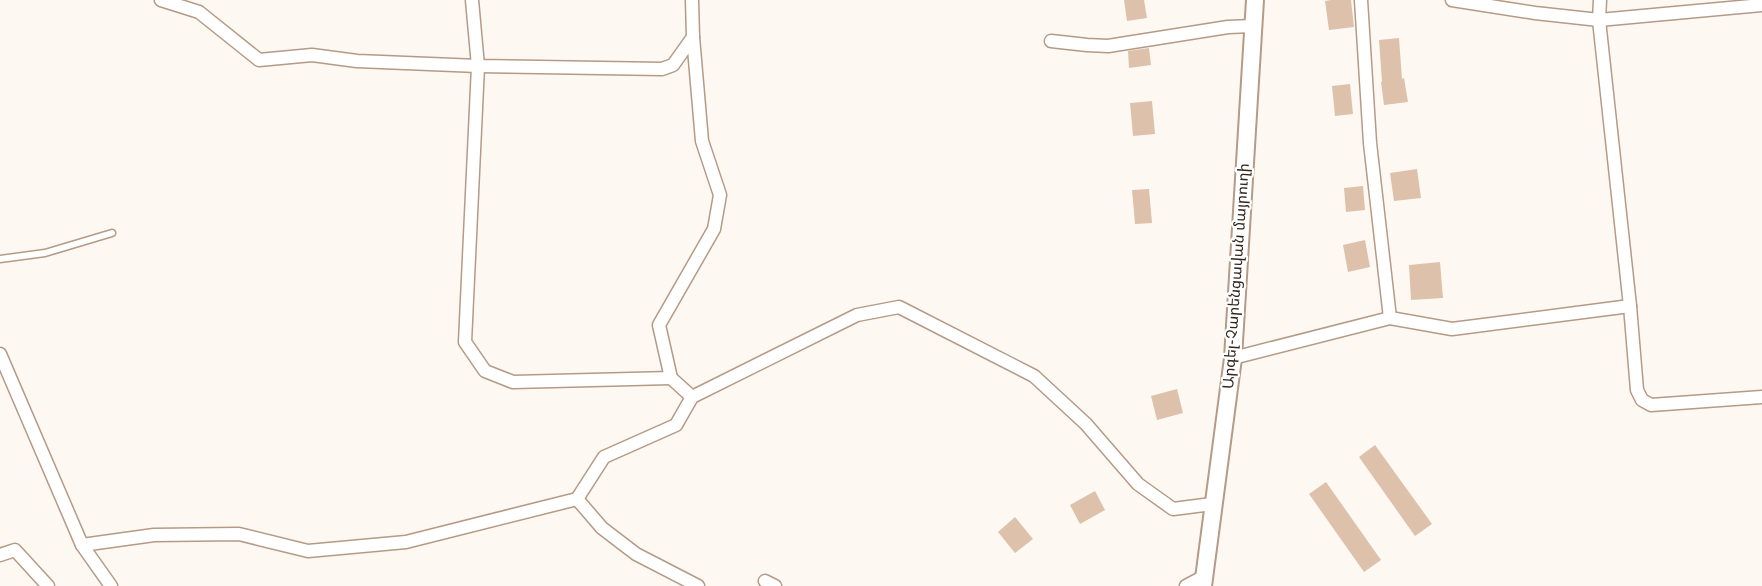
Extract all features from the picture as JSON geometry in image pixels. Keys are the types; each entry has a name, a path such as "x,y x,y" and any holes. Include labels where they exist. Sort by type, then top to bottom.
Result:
{"main road":[{"name":"Արգել-Չարենցավան մայրուղի","path":"1203,582 1233,358 1255,0"}],"street":[{"path":"161,0 199,12 259,60 312,55 357,61 478,66 662,69 673,65 693,37"},
{"path":"472,0 478,66 465,342 485,371 513,382 671,378"},
{"path":"692,0 702,141 720,195 714,229 659,325 671,378 692,397"},
{"path":"1361,0 1370,143 1390,318"},
{"path":"1452,0 1599,20 1762,5"},
{"path":"1600,0 1599,20 1637,390 1642,400 1651,405 1762,397"},
{"path":"1051,41 1108,46 1228,27 1253,26"},
{"path":"1233,358 1390,318 1452,329 1630,306"},
{"path":"82,545 154,535 239,534 308,551 406,542 577,499 604,457 676,425 692,397 857,315 899,307 1034,376 1086,424 1138,484 1173,509 1212,504"},
{"path":"0,354 82,545 111,586"},
{"path":"577,499 602,528 636,554 698,586"},
{"path":"0,555 15,550 48,586"},
{"path":"1186,586 1203,582"}],"lane":[{"path":"0,259 45,253 112,233"}],"building":[{"path":"1124,0 1144,0 1147,18 1127,21"},
{"path":"1351,0 1354,27 1329,30 1325,1"},
{"path":"1399,38 1402,79 1404,78 1408,102 1384,105 1379,40"},
{"path":"1149,48 1151,65 1129,68 1128,51"},
{"path":"1350,84 1353,114 1335,116 1332,86"},
{"path":"1152,101 1155,134 1133,136 1130,103"},
{"path":"1417,169 1421,198 1394,201 1390,173"},
{"path":"1363,186 1365,210 1346,212 1344,188"},
{"path":"1149,189 1152,223 1135,224 1132,190"},
{"path":"1365,240 1370,267 1348,272 1343,245"},
{"path":"1440,262 1443,298 1411,300 1409,265"},
{"path":"1177,389 1183,413 1157,420 1151,396"},
{"path":"1375,445 1432,524 1415,536 1359,457"},
{"path":"1326,482 1381,560 1364,572 1309,494"},
{"path":"1095,491 1105,510 1080,524 1070,505"},
{"path":"1015,517 1033,539 1015,553 998,532"}]}
